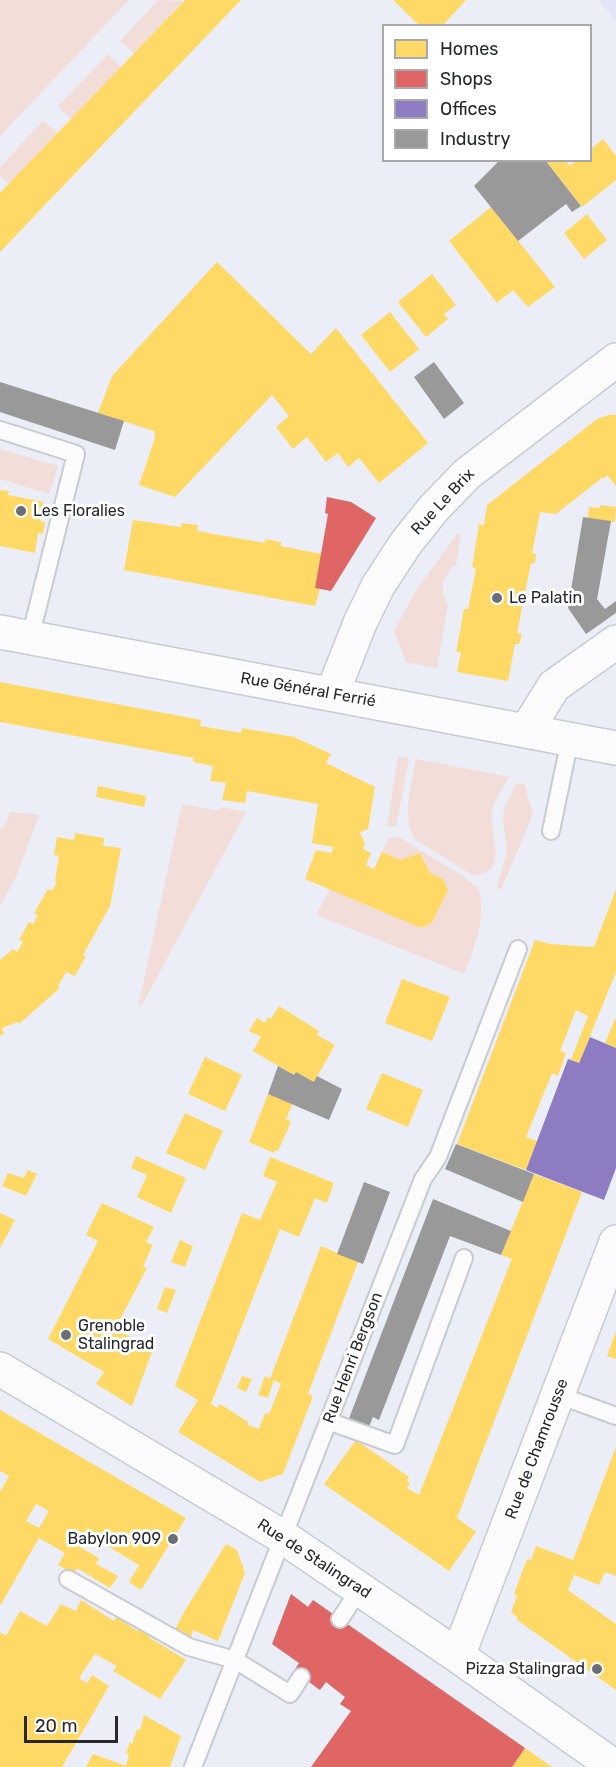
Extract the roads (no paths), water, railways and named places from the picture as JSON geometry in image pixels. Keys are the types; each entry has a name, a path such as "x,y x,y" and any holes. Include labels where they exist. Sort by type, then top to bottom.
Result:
{"street":[{"name":"Rue Le Brix","path":"332,694 360,623 378,586 406,543 434,508 467,474 614,367"},
{"name":"Rue Général Ferrié","path":"15,635 616,748"},
{"path":"526,731 554,686 616,642"},
{"name":"Rue de Chamrousse","path":"458,1656 616,1242"},
{"name":"Rue de Stalingrad","path":"0,1369 283,1537 458,1656 615,1767"}],"lane":[{"path":"0,430 76,454 15,635"},
{"path":"551,831 570,739"},
{"name":"Rue Henri Bergson","path":"194,1767 423,1179 438,1157 518,949"},
{"path":"328,1421 395,1445 464,1258"},
{"path":"558,1395 616,1416"},
{"path":"68,1580 189,1647 235,1660 290,1694 302,1677"},
{"path":"340,1619 360,1589"}],"place":[{"name":"Les Floralies","path":"21,511"},
{"name":"Le Palatin","path":"497,598"},
{"name":"Grenoble Stalingrad","path":"66,1335"},
{"name":"Babylon 909","path":"173,1539"},
{"name":"Pizza Stalingrad","path":"597,1669"}]}
